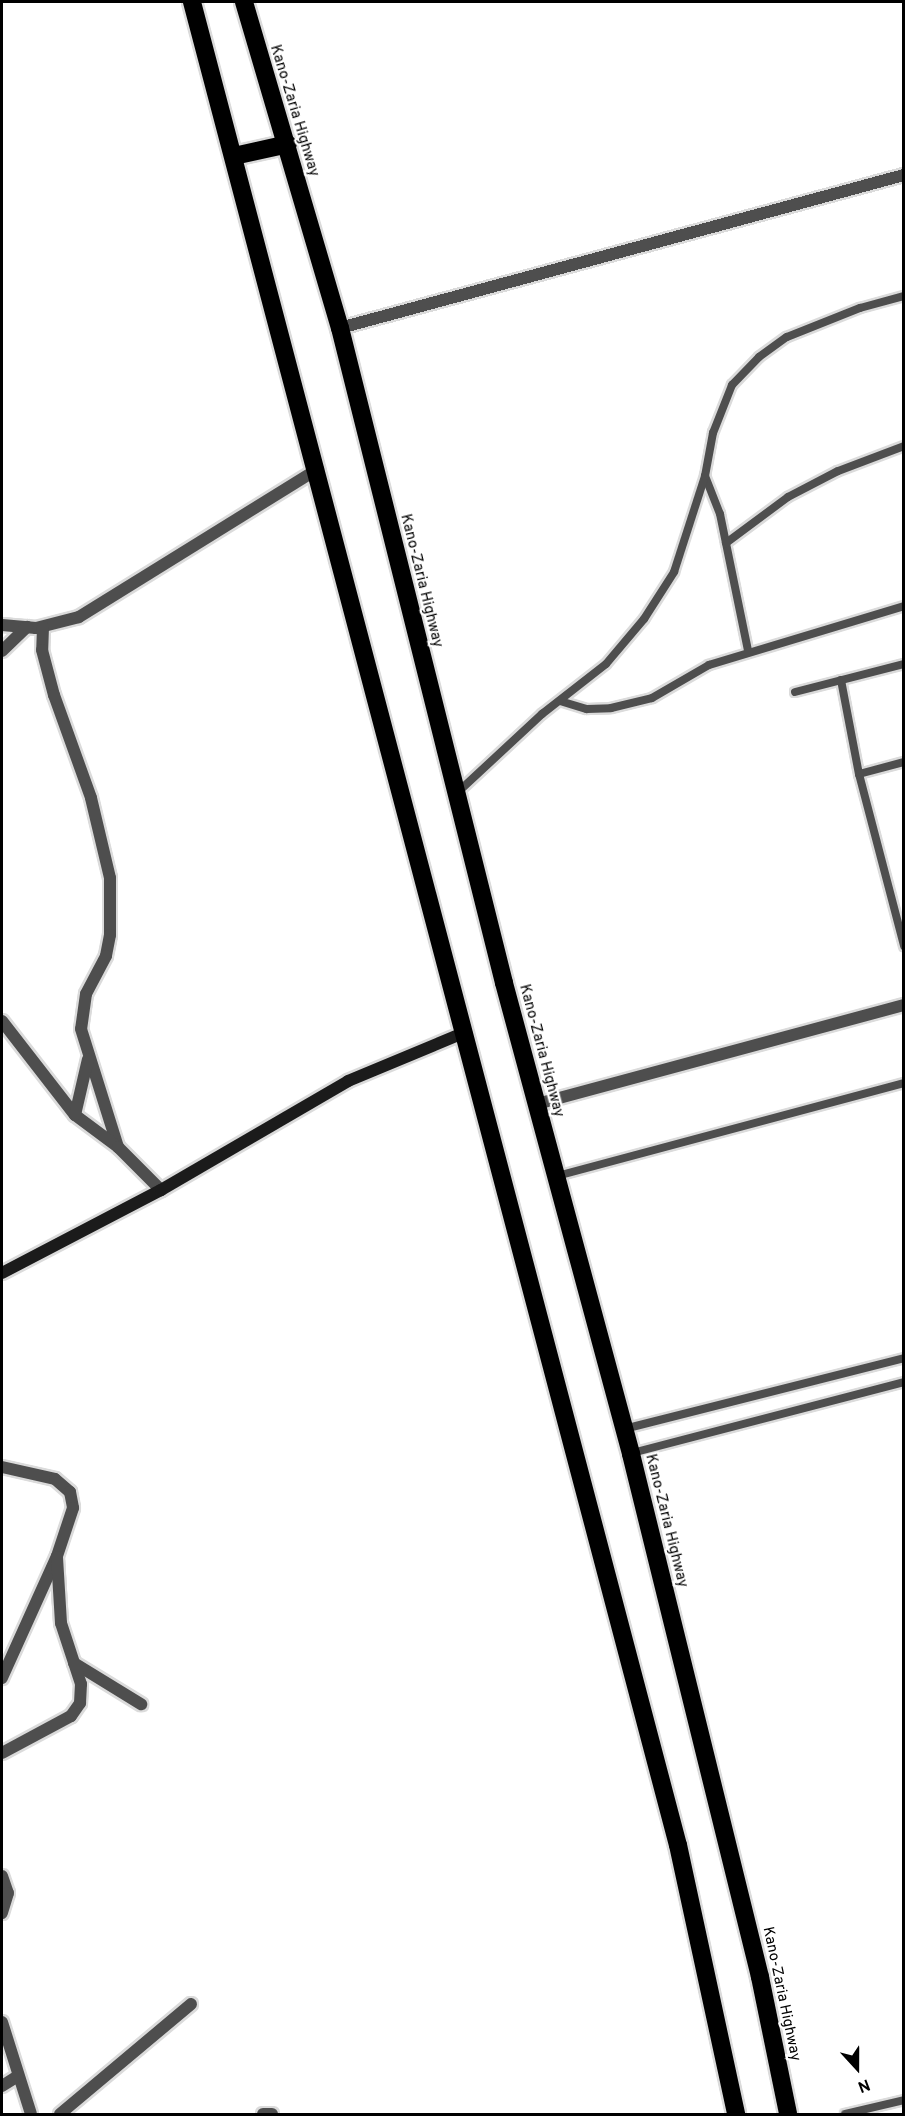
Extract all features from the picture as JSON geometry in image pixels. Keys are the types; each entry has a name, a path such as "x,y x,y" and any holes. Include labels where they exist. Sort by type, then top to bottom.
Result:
{"highway":[{"path":"192,2 318,469 678,1845 736,2115"},
{"name":"Kano-Zaria Highway","path":"244,2 288,144 340,328 537,1104 631,1454 760,1977 788,2115"},
{"path":"234,156 288,144"}],"street":[{"path":"340,328 903,175"},
{"path":"2,625 43,627 95,609 242,513 318,469"},
{"path":"2,651 27,627"},
{"path":"43,627 45,661 99,825 112,897 113,916 106,956 81,1011 88,1059 118,1147"},
{"path":"537,1104 903,1005"},
{"path":"2,1022 75,1115 118,1147 161,1190"},
{"path":"2,1273 161,1190 348,1081 466,1032"},
{"path":"75,1115 88,1059"},
{"path":"2,1467 55,1479 70,1492 73,1508 57,1556 2,1678"},
{"path":"2,1753 77,1710 81,1684 61,1623 57,1556"},
{"path":"74,1663 141,1704"},
{"path":"2,1876 8,1893 2,1913"},
{"path":"60,2115 190,2004"},
{"path":"2,2022 31,2115"},
{"path":"2,2086 18,2076"},
{"path":"263,2115 272,2115"}],"lane":[{"path":"457,793 560,701 606,664 644,619 674,572 705,476 713,433 732,385 759,357 787,337 860,308 903,296"},
{"path":"726,543 788,497 838,471 903,446"},
{"path":"705,476 726,543 748,651"},
{"path":"560,701 586,709 611,708 652,698 709,665 748,651 903,606"},
{"path":"795,692 903,664"},
{"path":"841,680 859,774 900,918 903,946"},
{"path":"859,774 903,762"},
{"path":"556,1176 903,1083"},
{"path":"624,1429 903,1358"},
{"path":"631,1454 903,1382"},
{"path":"846,2115 903,2100"}]}
